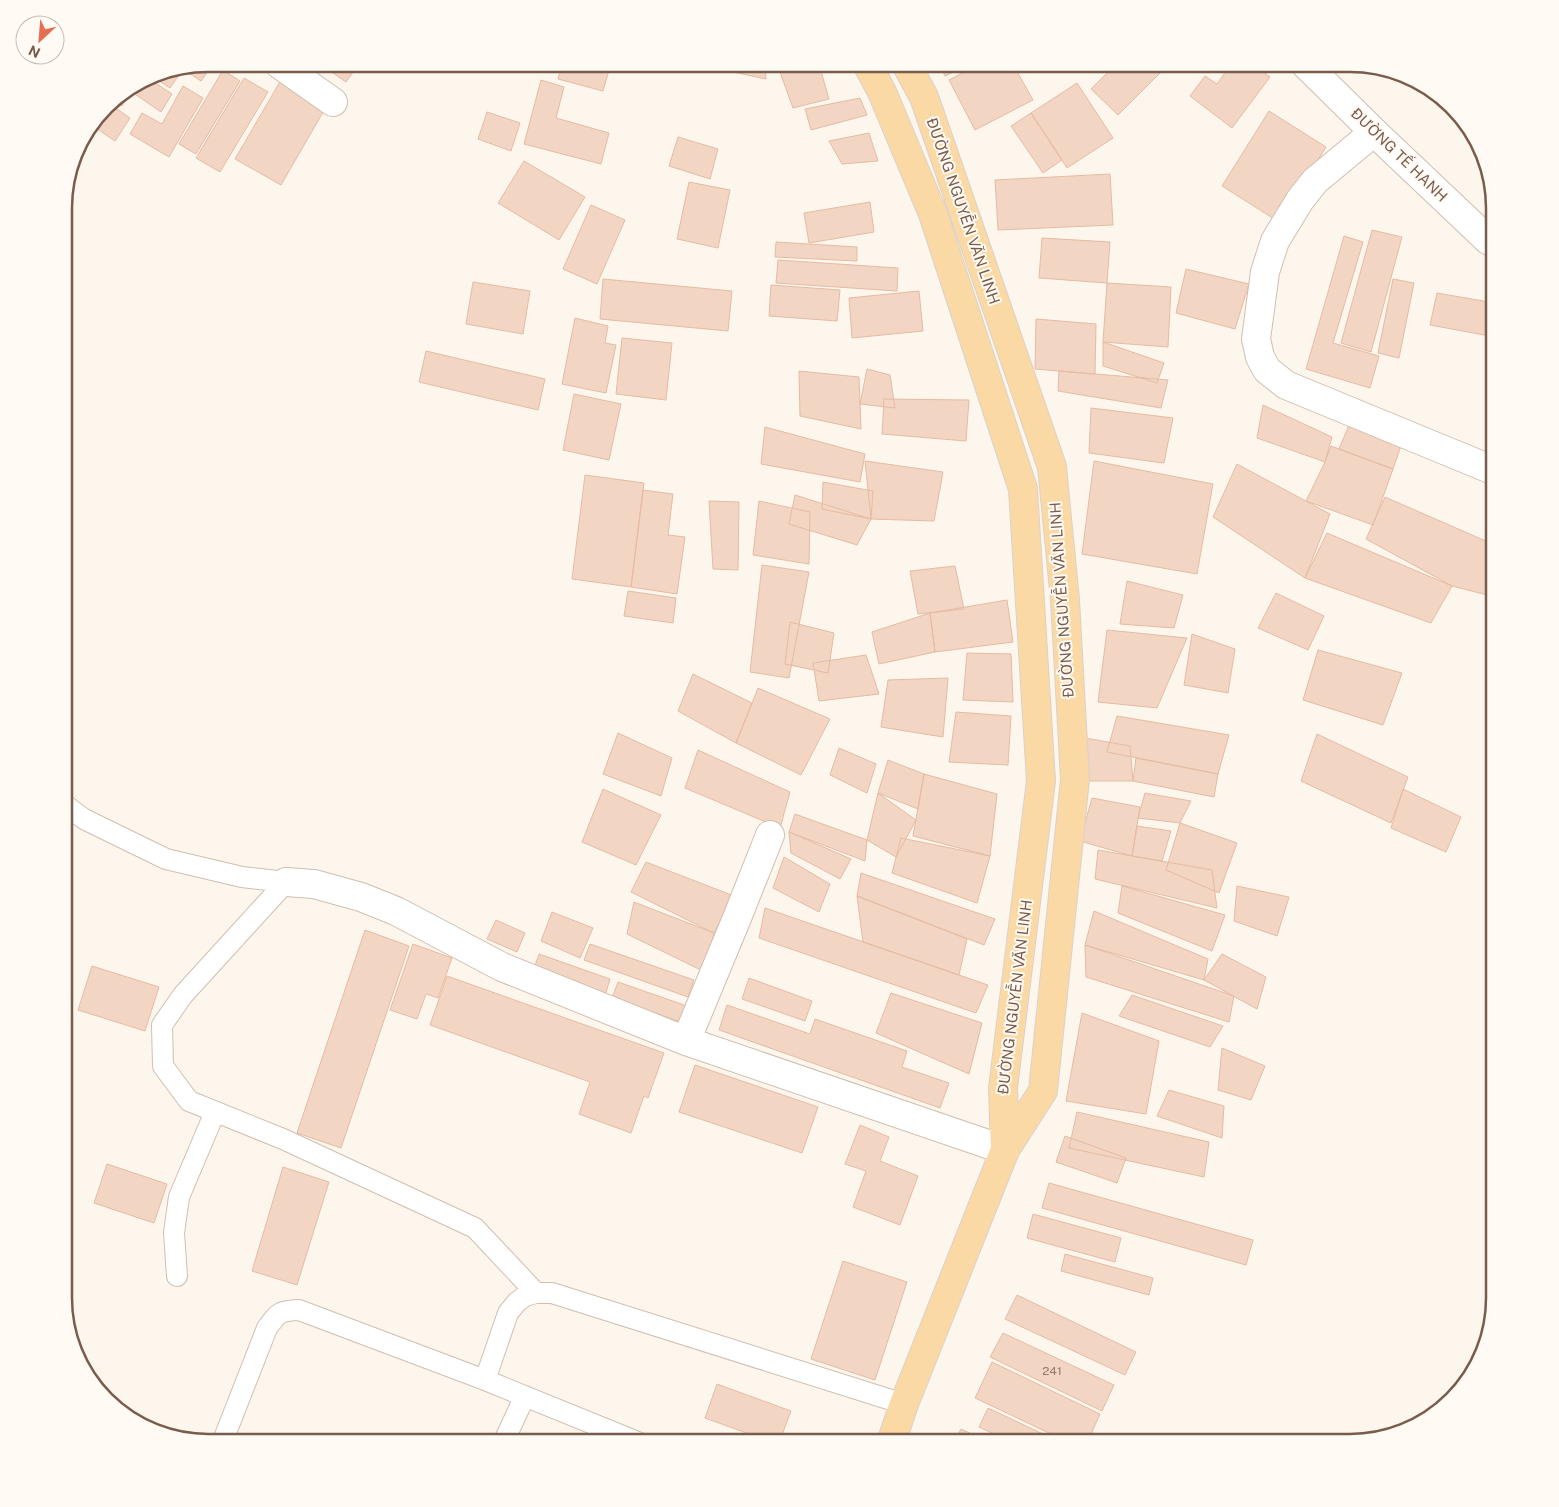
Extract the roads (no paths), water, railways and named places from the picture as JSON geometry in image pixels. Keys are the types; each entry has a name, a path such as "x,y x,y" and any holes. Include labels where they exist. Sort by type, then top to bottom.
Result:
{"main road":[{"name":"ĐƯỜNG NGUYỄN VĂN LINH","path":"872,73 882,92 933,214 1023,489 1041,781 1003,1088 1005,1150"},
{"name":"ĐƯỜNG NGUYỄN VĂN LINH","path":"894,1434 904,1404 1005,1150 1043,1091 1075,779 1065,600 1052,467 924,97 911,73"}],"street":[{"path":"290,72 333,102"},
{"name":"ĐƯỜNG TẾ HANH","path":"1314,73 1486,238"},
{"path":"1374,132 1316,181 1300,200 1275,241 1265,272 1256,339 1260,357 1267,370 1286,385 1486,467"},
{"path":"686,1041 738,918 770,835"},
{"path":"286,882 314,884 361,897 396,911 502,967 686,1041 1005,1150"}],"lane":[{"path":"72,810 84,819 166,859 242,877 286,882"},
{"path":"286,882 183,994 162,1025 163,1066 189,1101 283,1139 475,1228 536,1293"},
{"path":"177,1276 174,1233 180,1197 215,1112"},
{"path":"485,1380 508,1313 525,1296 536,1293 552,1293 904,1404"},
{"path":"225,1434 266,1328 277,1314 284,1311 299,1310 485,1380 618,1434"},
{"path":"507,1434 525,1396"}]}
